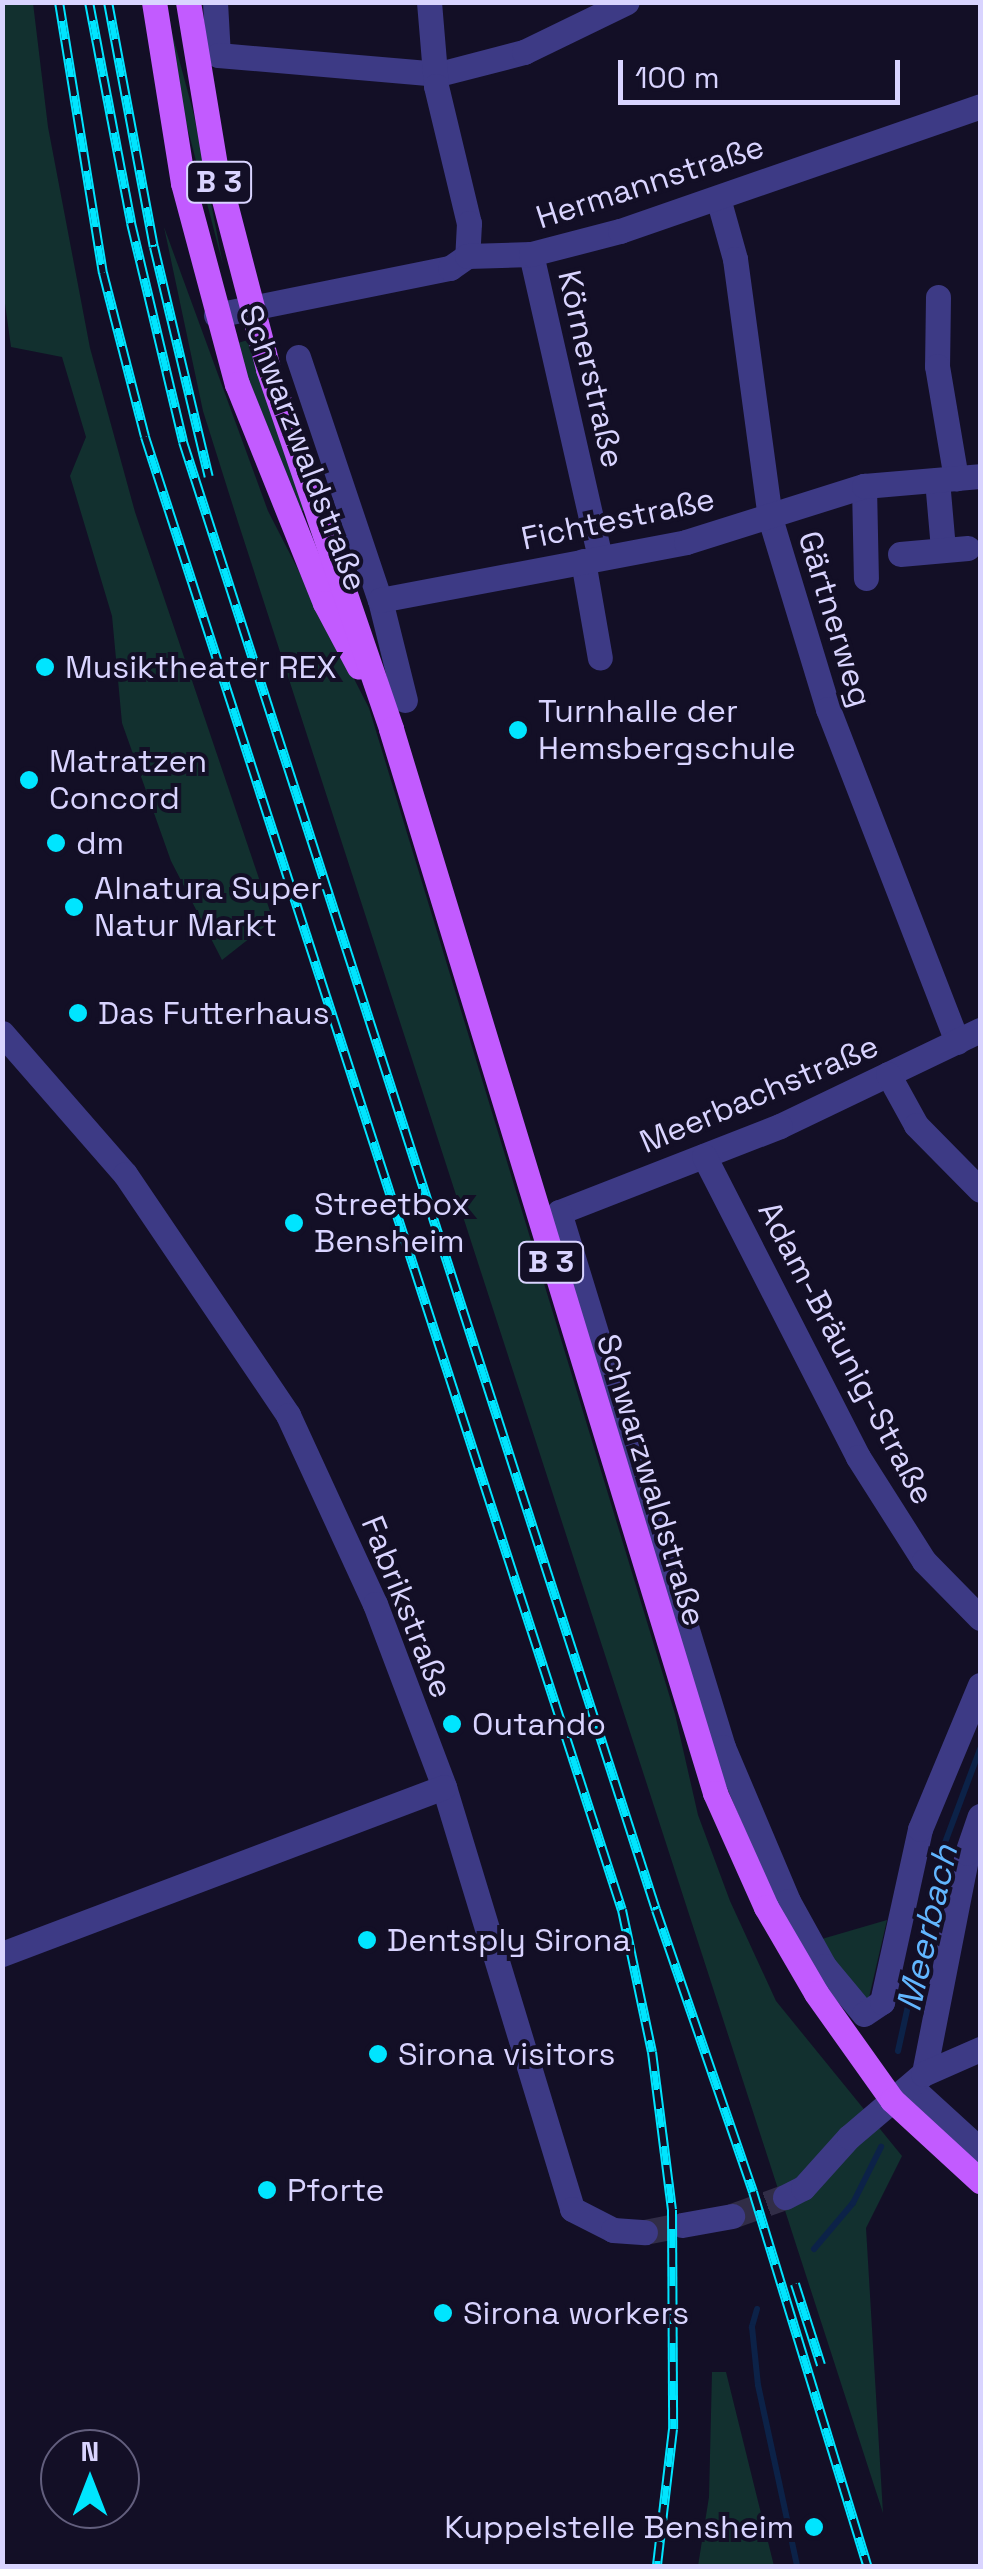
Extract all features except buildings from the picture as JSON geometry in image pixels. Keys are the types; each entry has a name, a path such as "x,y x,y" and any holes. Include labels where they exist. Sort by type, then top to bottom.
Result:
{"main road":[{"name":"Schwarzwaldstraße","path":"154,2 183,183 216,315 243,400 318,584 391,729"},
{"name":"Schwarzwaldstraße","path":"188,2 215,165 250,308 391,729 716,1794 766,1907 816,1993 909,2086 980,2181"}],"street":[{"path":"215,2 218,55 438,74 524,52 627,2"},
{"path":"429,2 436,86 469,223 467,256"},
{"name":"Hermannstraße","path":"216,315 450,268 467,256 532,254 718,198 980,106"},
{"name":"Gärtnerweg","path":"718,198 735,259 770,518 831,718 958,1042"},
{"name":"Körnerstraße","path":"532,254 592,559 600,658"},
{"path":"900,554 956,548 958,478 937,366 938,297"},
{"name":"Schwarzwaldstraße","path":"298,357 380,600 405,700"},
{"name":"Fichtestraße","path":"380,600 592,559 770,518 864,486 958,478"},
{"path":"864,486 866,578"},
{"name":"Meerbachstraße","path":"559,1212 704,1156 980,1030"},
{"name":"Fabrikstraße","path":"2,1033 125,1174 288,1415 375,1604 444,1786 572,2209 614,2230 645,2232"},
{"path":"888,1074 916,1125 980,1190"},
{"name":"Adam-Bräunig-Straße","path":"704,1156 858,1457 924,1560 980,1618"},
{"name":"Schwarzwaldstraße","path":"559,1212 723,1747 815,1950 854,2008 873,2014 882,2002 920,1829 980,1685"},
{"path":"2,1954 444,1786"},
{"path":"909,2086 966,1852 980,1816"},
{"path":"785,2196 804,2188 909,2086 980,2050"},
{"name":"Schwarzwaldstraße","path":"909,2086 980,2150"},
{"path":"682,2225 732,2216"}],"green space":[{"path":"2,3 33,3 48,127 90,348 135,512 273,920 222,960 171,861 122,723 112,616 70,476 86,437 62,357 11,347 2,282"},
{"path":"164,3 194,115 223,265 174,76"},
{"path":"164,227 268,511 369,708 675,1714 698,1815 730,1901 776,2001 902,2156 866,2228 883,2513 203,411"},
{"path":"248,340 308,509 302,511 234,344"},
{"path":"887,1920 868,2002 815,1941"},
{"path":"712,2372 726,2372 774,2566 698,2566 709,2497"}],"waterway":[{"name":"Meerbach","path":"898,2051 943,1848 980,1749"},
{"name":"Meerbach","path":"814,2249 853,2203 881,2147"},
{"name":"Meerbach","path":"757,2309 752,2327 758,2385 797,2566"}],"tunnel":[{"path":"732,2216 785,2197"},
{"path":"645,2232 682,2225"}],"railway":[{"path":"59,2 103,273 145,437 622,1910 652,2052 672,2210 673,2429 657,2566"},
{"path":"89,2 131,223 183,442 656,1910 753,2192 867,2566"},
{"path":"108,2 154,247 209,477"},
{"path":"795,2284 821,2365"}],"place":[{"name":"Musiktheater REX","path":"45,667"},
{"name":"Turnhalle der Hemsbergschule","path":"518,730"},
{"name":"Matratzen Concord","path":"29,780"},
{"name":"dm","path":"56,843"},
{"name":"Alnatura Super Natur Markt","path":"74,907"},
{"name":"Das Futterhaus","path":"78,1013"},
{"name":"Streetbox Bensheim","path":"294,1223"},
{"name":"Outando","path":"452,1724"},
{"name":"Dentsply Sirona","path":"367,1940"},
{"name":"Sirona visitors","path":"378,2054"},
{"name":"Pforte","path":"267,2190"},
{"name":"Sirona workers","path":"443,2313"},
{"name":"Kuppelstelle Bensheim","path":"814,2527"}]}
